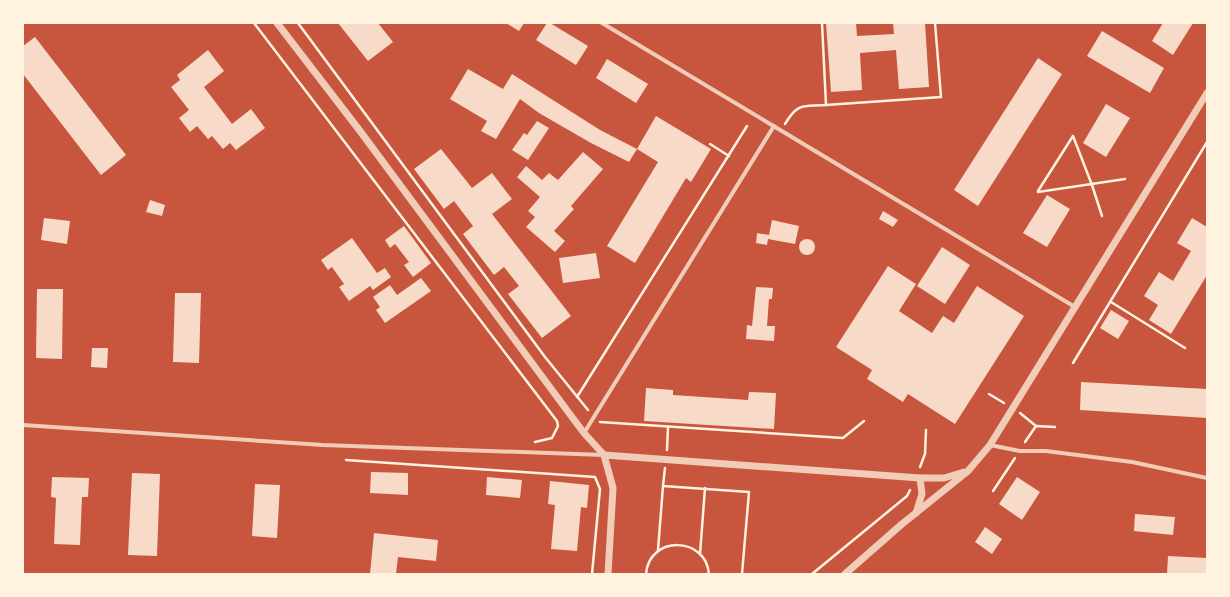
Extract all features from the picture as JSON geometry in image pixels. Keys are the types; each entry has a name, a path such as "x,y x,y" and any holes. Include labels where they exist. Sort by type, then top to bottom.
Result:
{"street":[{"path":"277,23 360,131 584,433 604,455 613,488 608,574"},
{"path":"602,23 1075,307"},
{"path":"845,574 902,524 968,471 990,445 1207,93"},
{"path":"584,433 774,126"},
{"path":"23,425 323,445 604,455 918,478 944,478 968,471"},
{"path":"990,445 1020,451 1046,451 1132,462 1207,478"},
{"path":"916,513 922,494 922,487 918,478"}],"path":[{"path":"254,23 557,421 558,426 552,438 534,443"},
{"path":"298,23 513,313 577,397 601,423 842,438 864,421"},
{"path":"822,23 826,105"},
{"path":"782,131 792,113 798,108 941,96 935,23"},
{"path":"577,397 747,126"},
{"path":"1102,216 1092,185 1073,136 1038,192 1092,185 1125,179"},
{"path":"1073,363 1207,142"},
{"path":"710,144 729,156"},
{"path":"1111,302 1185,348"},
{"path":"658,550 668,427"},
{"path":"812,574 908,496 918,478 925,454 926,430"},
{"path":"346,460 595,477 600,489 592,574"},
{"path":"663,486 749,492 742,574"},
{"path":"700,554 705,488"},
{"path":"646,574 646,568 651,558 658,550 672,544 687,546 700,554 706,561 709,574"}],"building":[{"path":"338,23 378,23 393,42 368,61"},
{"path":"506,23 524,23 519,31"},
{"path":"547,23 550,23 588,46 576,65 536,40"},
{"path":"826,23 856,23 857,36 894,34 893,23 925,23 929,87 899,89 896,50 860,53 862,90 831,92"},
{"path":"1163,23 1193,23 1173,55 1152,41"},
{"path":"1102,31 1164,68 1150,93 1087,56"},
{"path":"35,37 126,155 101,175 23,74 23,46"},
{"path":"208,50 224,71 204,87 232,124 251,109 265,128 236,150 230,143 223,149 212,136 208,139 197,126 190,132 179,118 189,110 171,87 180,80 177,75"},
{"path":"1038,58 1062,74 978,206 954,190"},
{"path":"607,59 648,84 636,103 596,78"},
{"path":"468,69 503,89 512,74 600,130 637,149 629,162 591,143 539,113 520,99 496,139 481,131 487,121 450,99"},
{"path":"1106,104 1130,118 1106,157 1083,143"},
{"path":"656,116 711,149 691,182 686,178 635,263 607,246 658,162 637,149"},
{"path":"537,121 549,128 528,160 512,150 524,133 527,135"},
{"path":"441,149 472,188 492,173 512,199 492,214 571,316 542,338 508,294 519,286 504,267 494,275 463,234 473,226 454,201 444,209 414,169"},
{"path":"583,152 603,169 571,206 574,209 554,231 565,241 555,252 526,227 535,217 528,211 540,197 517,177 526,166 542,180 549,173 558,180"},
{"path":"1047,195 1070,209 1047,247 1023,233"},
{"path":"150,200 165,205 162,216 146,212"},
{"path":"883,211 898,220 893,227 879,219"},
{"path":"44,218 70,221 67,244 41,240"},
{"path":"1192,218 1207,227 1207,275 1171,334 1149,320 1158,305 1144,296 1159,272 1173,281 1191,251 1177,243"},
{"path":"772,220 799,226 795,244 768,239 767,245 756,243 757,233 769,235"},
{"path":"404,226 431,263 413,277 404,265 409,262 395,244 390,248 385,240"},
{"path":"352,238 377,273 385,268 391,277 373,290 370,286 349,301 339,287 344,284 332,267 328,270 321,260"},
{"path":"807,239 814,244 815,247 810,254 807,255 800,250 799,247 804,240"},
{"path":"942,247 970,265 945,304 917,286"},
{"path":"596,253 600,278 563,283 559,258"},
{"path":"888,266 916,284 899,311 932,333 943,316 954,323 977,286 1024,316 955,424 908,394 903,402 867,379 872,370 836,347"},
{"path":"421,278 431,291 385,323 376,310 380,307 373,297 390,285 397,295"},
{"path":"756,287 773,288 772,299 769,299 767,326 775,326 774,341 746,339 747,325 752,326"},
{"path":"37,289 63,289 62,359 36,358"},
{"path":"175,293 201,293 199,363 173,362"},
{"path":"1111,310 1129,321 1118,339 1100,328"},
{"path":"92,348 108,348 107,368 91,367"},
{"path":"1081,382 1207,389 1207,418 1080,410"},
{"path":"646,388 673,390 673,395 748,400 749,392 776,393 774,429 644,421"},
{"path":"371,472 408,473 408,495 370,493"},
{"path":"132,473 160,474 157,556 128,555"},
{"path":"52,477 89,478 88,497 82,497 80,545 54,544 56,498 51,497"},
{"path":"487,477 522,480 520,498 486,495"},
{"path":"1017,477 1040,492 1022,520 999,504"},
{"path":"550,481 589,485 587,508 581,507 577,551 551,549 555,505 548,504"},
{"path":"255,484 280,485 277,538 252,536"},
{"path":"1135,514 1175,517 1173,535 1134,531"},
{"path":"985,527 1002,539 992,554 975,542"},
{"path":"374,533 438,540 436,561 398,557 396,574 370,574"},
{"path":"1168,556 1207,558 1207,574 1167,574"}]}
